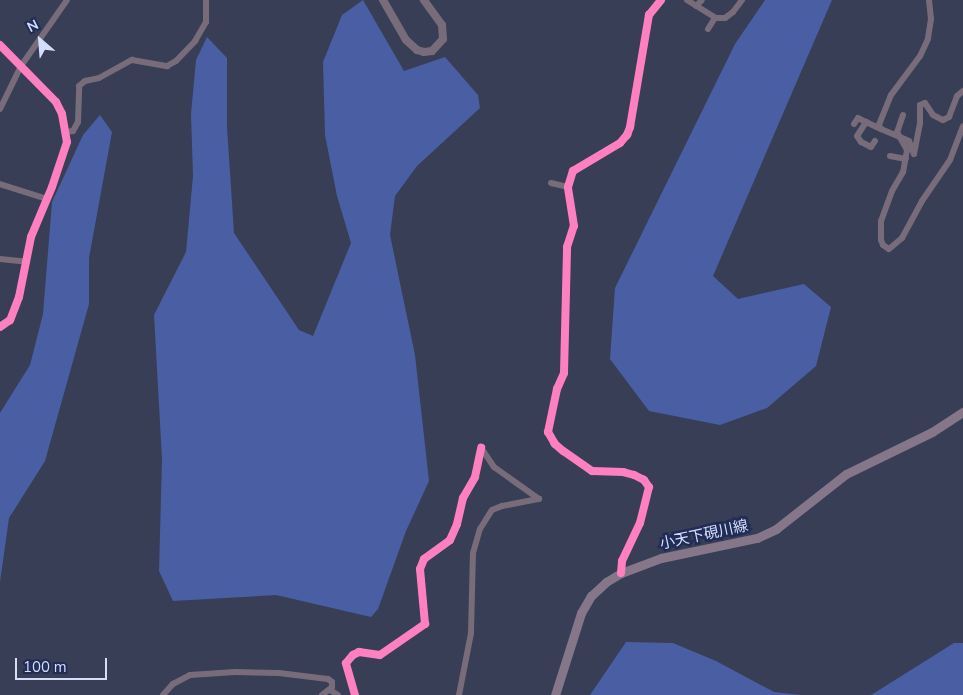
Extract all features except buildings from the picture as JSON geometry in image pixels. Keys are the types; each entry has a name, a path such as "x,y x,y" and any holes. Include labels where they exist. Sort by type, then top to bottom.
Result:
{"main road":[{"name":"小天下硯川線","path":"556,695 581,613 591,596 606,582 622,573 661,558 757,538 791,519 827,487 846,474 932,432 963,412"}],"street":[{"path":"0,110 21,66 67,0"},
{"path":"66,132 73,131 78,122 79,86 85,81 99,78 132,60 167,66 176,61 195,41 206,22 206,0"},
{"path":"383,0 406,40 417,50 424,52 432,51 443,40 442,25 424,0"},
{"path":"622,573 622,561 640,523 649,487 644,480 634,475 623,472 592,471 555,444 548,432 557,389 564,373 567,247 574,226 568,187 573,171 620,143 627,135 630,127 648,15 662,0"},
{"path":"687,0 715,18 725,18 733,12 742,0"},
{"path":"696,6 702,0"},
{"path":"881,128 879,125 890,95 920,56 928,39 931,19 929,0"},
{"path":"708,29 715,18"},
{"path":"0,45 56,102 66,132 66,142 31,236 19,297 10,320 0,327"},
{"path":"854,124 858,118 900,136 909,141 914,154 920,122 920,105 925,103 933,115 943,120 949,117 957,96 963,91"},
{"path":"903,115 897,132 907,150 906,159 903,172 892,191 881,222 880,240 889,249 902,238 922,201 950,160 963,126"},
{"path":"866,122 857,136 861,142 871,147 875,141"},
{"path":"890,156 906,159"},
{"path":"551,183 568,187"},
{"path":"0,184 46,199"},
{"path":"0,259 27,262"},
{"path":"354,695 346,663 353,655 359,652 380,655 425,624 420,569 424,559 450,540 457,524 463,498 475,477 481,448 494,467 539,499 502,506 492,510 480,529 473,553 472,633 459,695"},
{"path":"163,695 173,684 190,676 235,672 278,673 328,679 332,682 330,690 322,695"},
{"path":"330,690 338,695"}],"shaded area":[{"path":"363,0 404,71 445,57 478,95 480,108 417,166 395,196 390,235 415,355 429,481 406,531 378,609 371,617 276,595 173,601 159,571 162,459 154,315 186,252 193,176 191,114 196,60 207,37 227,58 227,127 234,233 299,330 313,336 351,243 337,196 325,135 323,62 342,15"},
{"path":"765,0 832,0 713,276 738,299 804,284 831,307 816,366 767,408 720,425 649,411 610,359 615,288 735,44"},
{"path":"100,115 112,132 89,258 89,304 45,461 9,518 0,582 0,413 30,365 43,314 52,202 83,135"},
{"path":"626,642 673,643 716,661 774,692 801,695 590,695"},
{"path":"954,643 963,643 963,695 871,695"}],"cycle path":[{"path":"621,573 622,561 640,523 649,487 644,480 634,475 623,472 592,471 555,444 548,432 557,389 564,373 567,247 574,226 568,187 573,171 620,143 627,135 630,127 649,15 661,0"},
{"path":"0,45 56,102 62,114 67,142 52,187 31,237 19,297 10,320 0,327"},
{"path":"355,695 346,663 353,655 359,652 380,655 425,624 420,569 424,559 450,540 457,524 463,498 475,477 481,448"}]}
